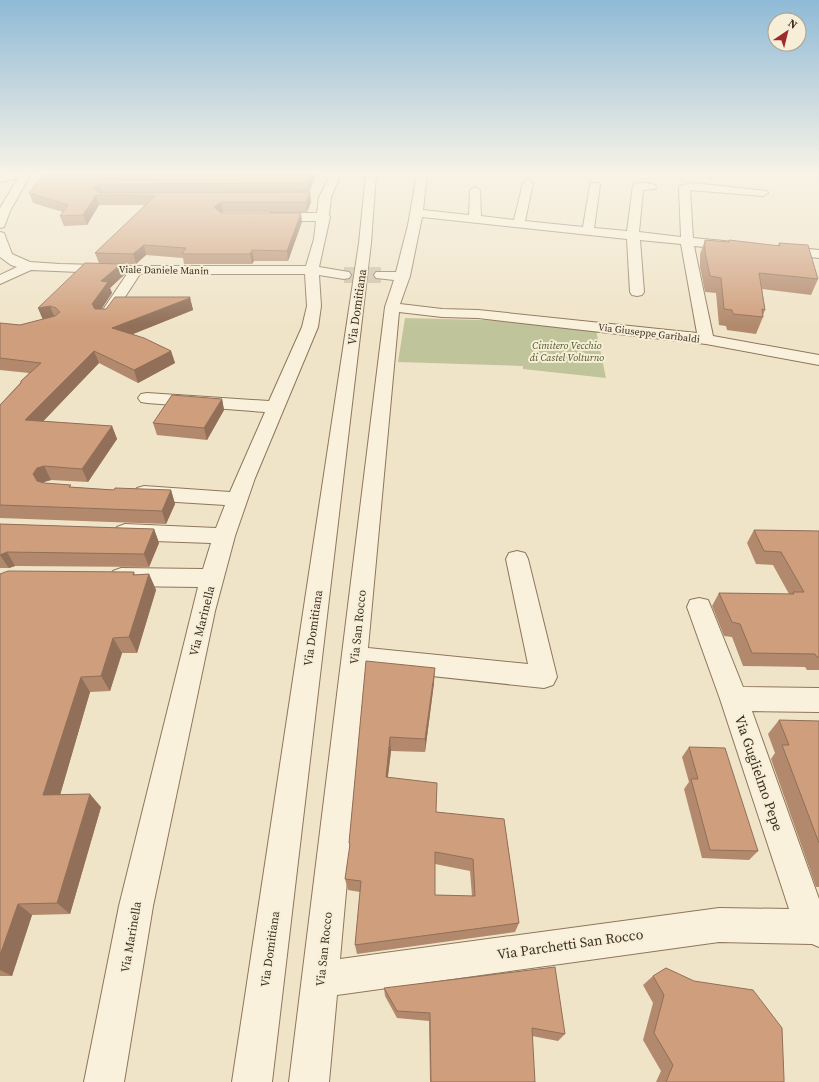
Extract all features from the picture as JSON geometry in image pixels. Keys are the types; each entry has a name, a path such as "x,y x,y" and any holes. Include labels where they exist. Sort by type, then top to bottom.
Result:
{"street":[{"name":"Via Marinella","path":"104,1082 136,906 201,619 224,536 310,327 314,306 313,268 322,224"},
{"name":"Via Domitiana","path":"252,1082 366,224"},
{"name":"Via San Rocco","path":"309,1082 395,299 403,276 414,224"},
{"path":"534,224 749,247"},
{"path":"588,230 589,224"},
{"path":"634,224 633,236 637,292"},
{"path":"687,224 688,241 706,340"},
{"name":"Viale Daniele Manin","path":"0,236 6,256 16,262 29,266 136,270 313,268 344,275"},
{"path":"765,249 819,254"},
{"path":"250,259 313,268"},
{"path":"0,280 29,266"},
{"path":"105,317 136,270"},
{"path":"381,276 403,276"},
{"name":"Via Giuseppe Garibaldi","path":"395,299 446,305 478,314"},
{"name":"Via Giuseppe Garibaldi","path":"395,299 442,313 478,314 641,331 706,340 819,360"},
{"path":"147,398 276,408"},
{"path":"128,492 238,499"},
{"path":"108,532 224,536"},
{"path":"355,657 544,677 517,558"},
{"path":"102,576 213,578"},
{"path":"699,607 734,699"},
{"name":"Via Guglielmo Pepe","path":"816,929 734,699 819,700"},
{"name":"Via Parchetti San Rocco","path":"321,979 719,925 816,929"}],"green space":[{"name":"Cimitero Vecchio di Castel Volturno","path":"405,318 518,321 520,323 596,330 606,378 523,369 523,366 398,362"}],"building":[{"path":"125,224 297,224 287,251 252,250 250,254 182,254 186,248 144,245 133,254 95,253"},
{"path":"705,240 729,242 729,240 780,246 779,243 808,245 818,279 759,273 765,310 762,309 763,317 733,314 732,310 724,309 721,278 710,276 705,252"},
{"path":"85,263 121,264 101,281 108,282 92,304 95,309 106,309 115,297 190,298 112,328 144,338 171,351 134,370 94,351 25,420 112,426 82,469 44,466 37,468 33,474 37,481 71,485 69,487 114,490 115,488 171,490 162,511 0,505 0,405 21,383 21,381 41,363 0,358 0,323 20,325 55,316 60,312 56,308 50,306 38,308"},
{"path":"172,395 222,399 204,428 153,423"},
{"path":"0,524 154,529 144,554 7,552 0,555"},
{"path":"754,530 819,531 819,657 815,654 752,653 740,624 732,622 719,593 794,594 793,592 804,592 781,552 764,551"},
{"path":"8,571 134,572 133,575 149,574 129,637 113,638 101,676 81,677 43,795 90,794 57,903 18,904 0,955 0,574"},
{"path":"366,661 435,668 425,739 390,737 386,777 437,783 436,812 504,819 519,923 355,945 361,881 345,879","holes":["435,852 473,859 475,896 435,895"]},
{"path":"779,720 819,721 819,843 782,745 789,745"},
{"path":"689,747 725,748 758,851 710,850 691,779 698,779"},
{"path":"555,967 565,1034 532,1028 535,1082 431,1082 430,1013 397,1011 384,988"},
{"path":"666,968 694,981 753,990 782,1028 784,1082 666,1082 673,1065 654,1033 664,995 653,976"}],"tunnel":[{"path":"344,275 381,275"}]}
